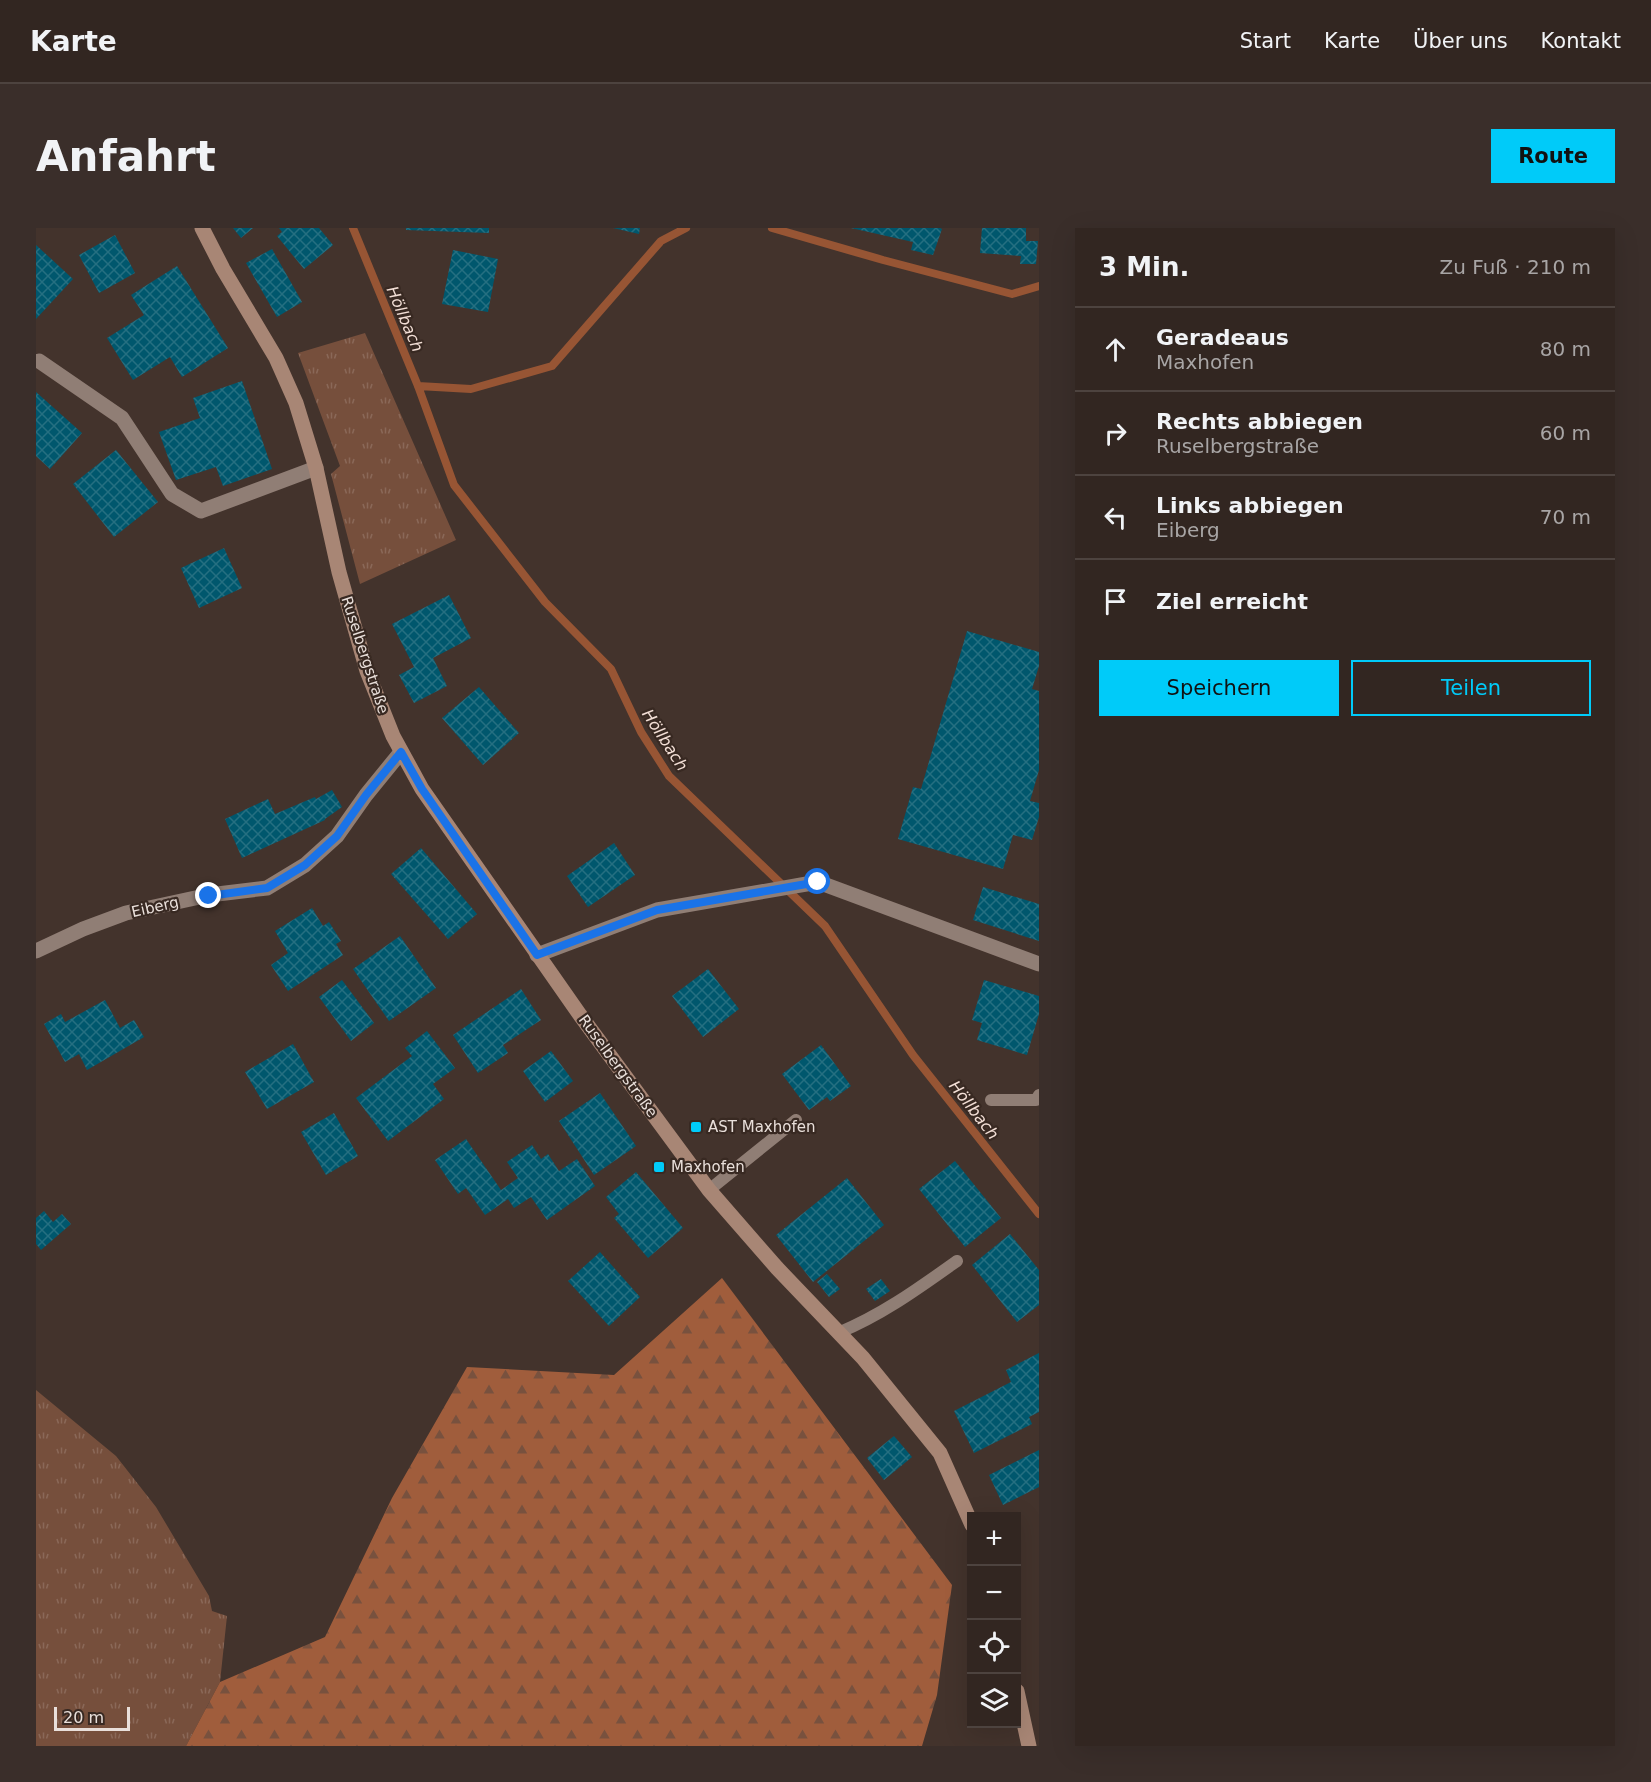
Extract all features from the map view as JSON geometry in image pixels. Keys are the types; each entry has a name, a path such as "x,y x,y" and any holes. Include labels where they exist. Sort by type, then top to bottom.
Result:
{"main road":[{"name":"Ruselbergstraße","path":"202,228 223,269 276,358 296,403 316,468 339,572 367,671 401,752 422,789 537,955 709,1190 777,1268 863,1359 940,1453 967,1514"},
{"path":"1021,1709 1029,1746"}],"street":[{"path":"39,361 122,418 172,494 201,511 316,468"},
{"name":"Eiberg","path":"36,951 83,929 126,914 209,896 267,888 305,865 337,836 401,752"},
{"path":"537,955 657,910 818,882 1039,964"}],"lane":[{"path":"991,1100 1036,1100 1039,1095"},
{"path":"709,1190 796,1120"},
{"path":"838,1333 898,1303 957,1261"}],"green space":[{"path":"365,333 456,540 360,584 331,474 340,466 298,353"},
{"path":"722,1278 952,1585 937,1695 922,1746 186,1746 220,1682 325,1637 392,1498 467,1367 614,1375"},
{"path":"36,1390 116,1456 156,1507 209,1596 212,1611 227,1616 220,1682 186,1746 36,1746"}],"building":[{"path":"233,228 253,228 241,238"},
{"path":"279,228 319,228 333,245 304,269 277,236 282,232"},
{"path":"406,228 489,228 489,233 406,230"},
{"path":"613,228 640,228 639,234"},
{"path":"851,228 942,229 933,255 911,250 913,242"},
{"path":"982,228 1026,228 1026,241 1038,241 1036,264 1020,264 1021,256 980,253"},
{"path":"115,235 135,273 99,293 79,255"},
{"path":"36,245 73,279 36,319"},
{"path":"272,249 302,302 277,317 246,263"},
{"path":"453,250 498,259 488,312 442,304"},
{"path":"177,266 228,348 182,377 170,357 133,380 107,338 144,315 131,295"},
{"path":"242,381 272,469 223,486 216,467 176,480 159,432 200,418 193,398"},
{"path":"36,392 82,433 50,469 36,456"},
{"path":"116,450 158,502 114,537 73,484"},
{"path":"224,548 242,588 199,608 181,568"},
{"path":"449,595 471,638 433,658 447,686 414,703 399,675 414,667 392,624"},
{"path":"967,631 1039,652 1039,666 1032,689 1039,691 1039,770 1030,801 1039,803 1039,817 1032,840 1013,835 1003,869 898,839 913,787 921,789"},
{"path":"479,687 519,733 483,765 442,718"},
{"path":"332,790 342,807 325,820 242,858 225,819 268,799 275,814 315,797 316,799"},
{"path":"614,843 635,875 588,907 567,876"},
{"path":"421,848 477,914 448,939 391,874"},
{"path":"983,887 1039,904 1039,941 973,920"},
{"path":"312,908 323,926 329,922 341,941 336,944 343,955 288,991 271,965 288,953 275,931"},
{"path":"400,936 436,988 389,1021 353,969"},
{"path":"708,969 739,1009 703,1037 672,996"},
{"path":"342,980 374,1023 351,1041 319,997"},
{"path":"984,980 1039,996 1039,1014 1027,1055 977,1040 982,1023 972,1020"},
{"path":"521,989 541,1020 503,1045 508,1053 478,1073 453,1035"},
{"path":"105,1000 120,1028 134,1020 144,1037 87,1070 79,1054 65,1062 44,1024 61,1014 65,1022"},
{"path":"427,1031 455,1068 433,1084 444,1099 388,1141 356,1098 412,1056 405,1048"},
{"path":"293,1044 314,1082 267,1109 245,1072"},
{"path":"821,1045 851,1086 830,1101 827,1097 809,1110 782,1074"},
{"path":"551,1051 573,1081 545,1102 523,1071"},
{"path":"600,1093 636,1146 594,1175 559,1121"},
{"path":"334,1113 358,1156 326,1175 301,1132"},
{"path":"466,1139 501,1190 518,1178 507,1162 532,1145 541,1159 548,1154 559,1171 577,1159 595,1186 547,1220 531,1197 514,1208 508,1199 485,1215 466,1188 458,1194 435,1160"},
{"path":"955,1161 1001,1218 965,1247 919,1189"},
{"path":"636,1172 683,1228 648,1258 614,1218 619,1214 606,1197"},
{"path":"847,1178 884,1225 813,1282 776,1235"},
{"path":"44,1211 53,1222 62,1214 71,1224 41,1250 36,1244 36,1218"},
{"path":"1010,1234 1039,1270 1039,1305 1017,1322 972,1265"},
{"path":"600,1252 640,1297 609,1326 568,1281"},
{"path":"827,1274 840,1289 829,1297 817,1282"},
{"path":"881,1279 890,1291 875,1301 866,1289"},
{"path":"1039,1353 1039,1412 1029,1417 1032,1424 974,1453 954,1411 1011,1382 1006,1370"},
{"path":"894,1436 912,1457 884,1480 867,1458"},
{"path":"1039,1450 1039,1487 1003,1505 989,1475"}],"waterway":[{"name":"Höllbach","path":"353,228 418,386 454,485 545,602 611,669 641,732 669,776 825,926 913,1055 1039,1214"},
{"path":"418,386 471,389 552,366 661,241 686,228"},
{"path":"772,228 1012,294 1039,286"}],"place":[{"name":"AST Maxhofen","path":"696,1127"},
{"name":"Maxhofen","path":"659,1167"}],"route":[{"path":"209,896 267,888 305,865 337,836 401,752 422,789 537,955 657,910 818,882"}]}
